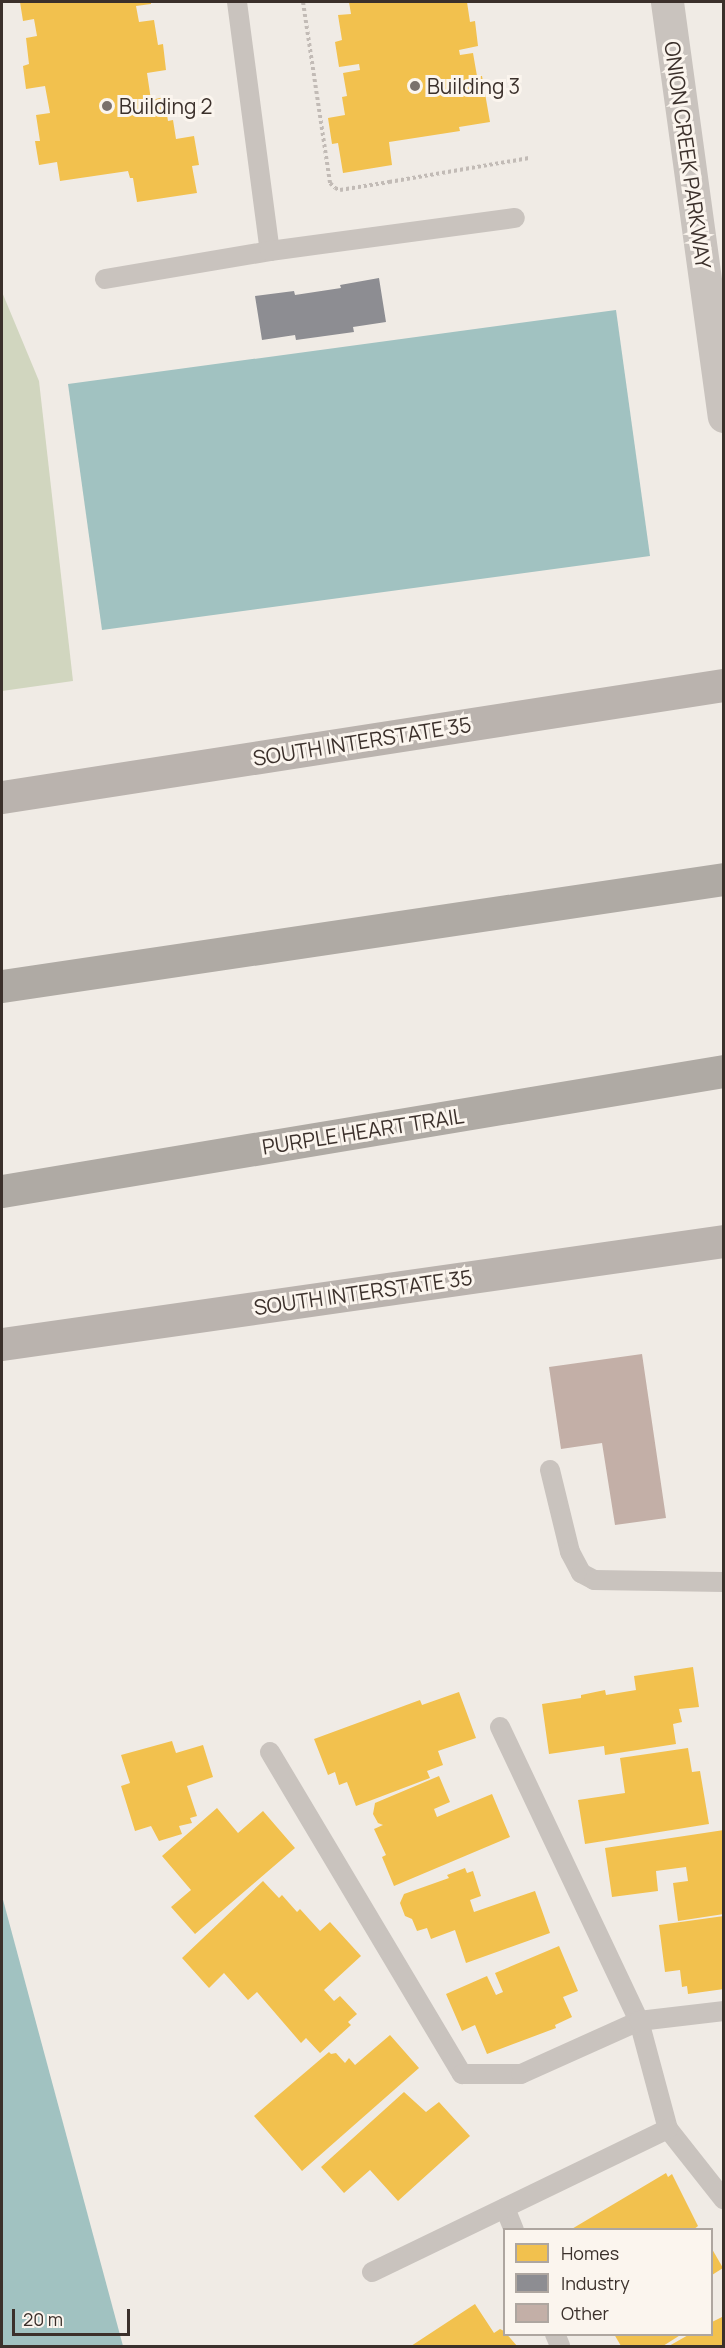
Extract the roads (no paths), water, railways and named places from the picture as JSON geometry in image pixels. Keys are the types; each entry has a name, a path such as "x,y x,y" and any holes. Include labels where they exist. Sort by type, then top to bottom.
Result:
{"highway":[{"path":"2,987 723,879"},
{"name":"PURPLE HEART TRAIL","path":"6,1190 723,1071"}],"main road":[{"name":"SOUTH INTERSTATE 35","path":"2,797 723,685"},
{"name":"SOUTH INTERSTATE 35","path":"2,1344 723,1241"}],"street":[{"name":"ONION CREEK PARKWAY","path":"667,2 723,416"}],"lane":[{"path":"237,2 270,251"},
{"path":"105,279 270,251 515,218"},
{"path":"550,1470 570,1552 581,1573 594,1580 723,1582"},
{"path":"500,1727 639,2021 668,2128 723,2200"},
{"path":"270,1752 462,2074 521,2074 639,2021 723,2011"},
{"path":"372,2272 668,2128"},
{"path":"505,2208 514,2228"}],"water":[{"path":"616,310 650,556 102,630 68,384"},
{"path":"2,1896 123,2346 2,2346"}],"place":[{"name":"Building 3","path":"415,86"},
{"name":"Building 2","path":"107,106"}]}
